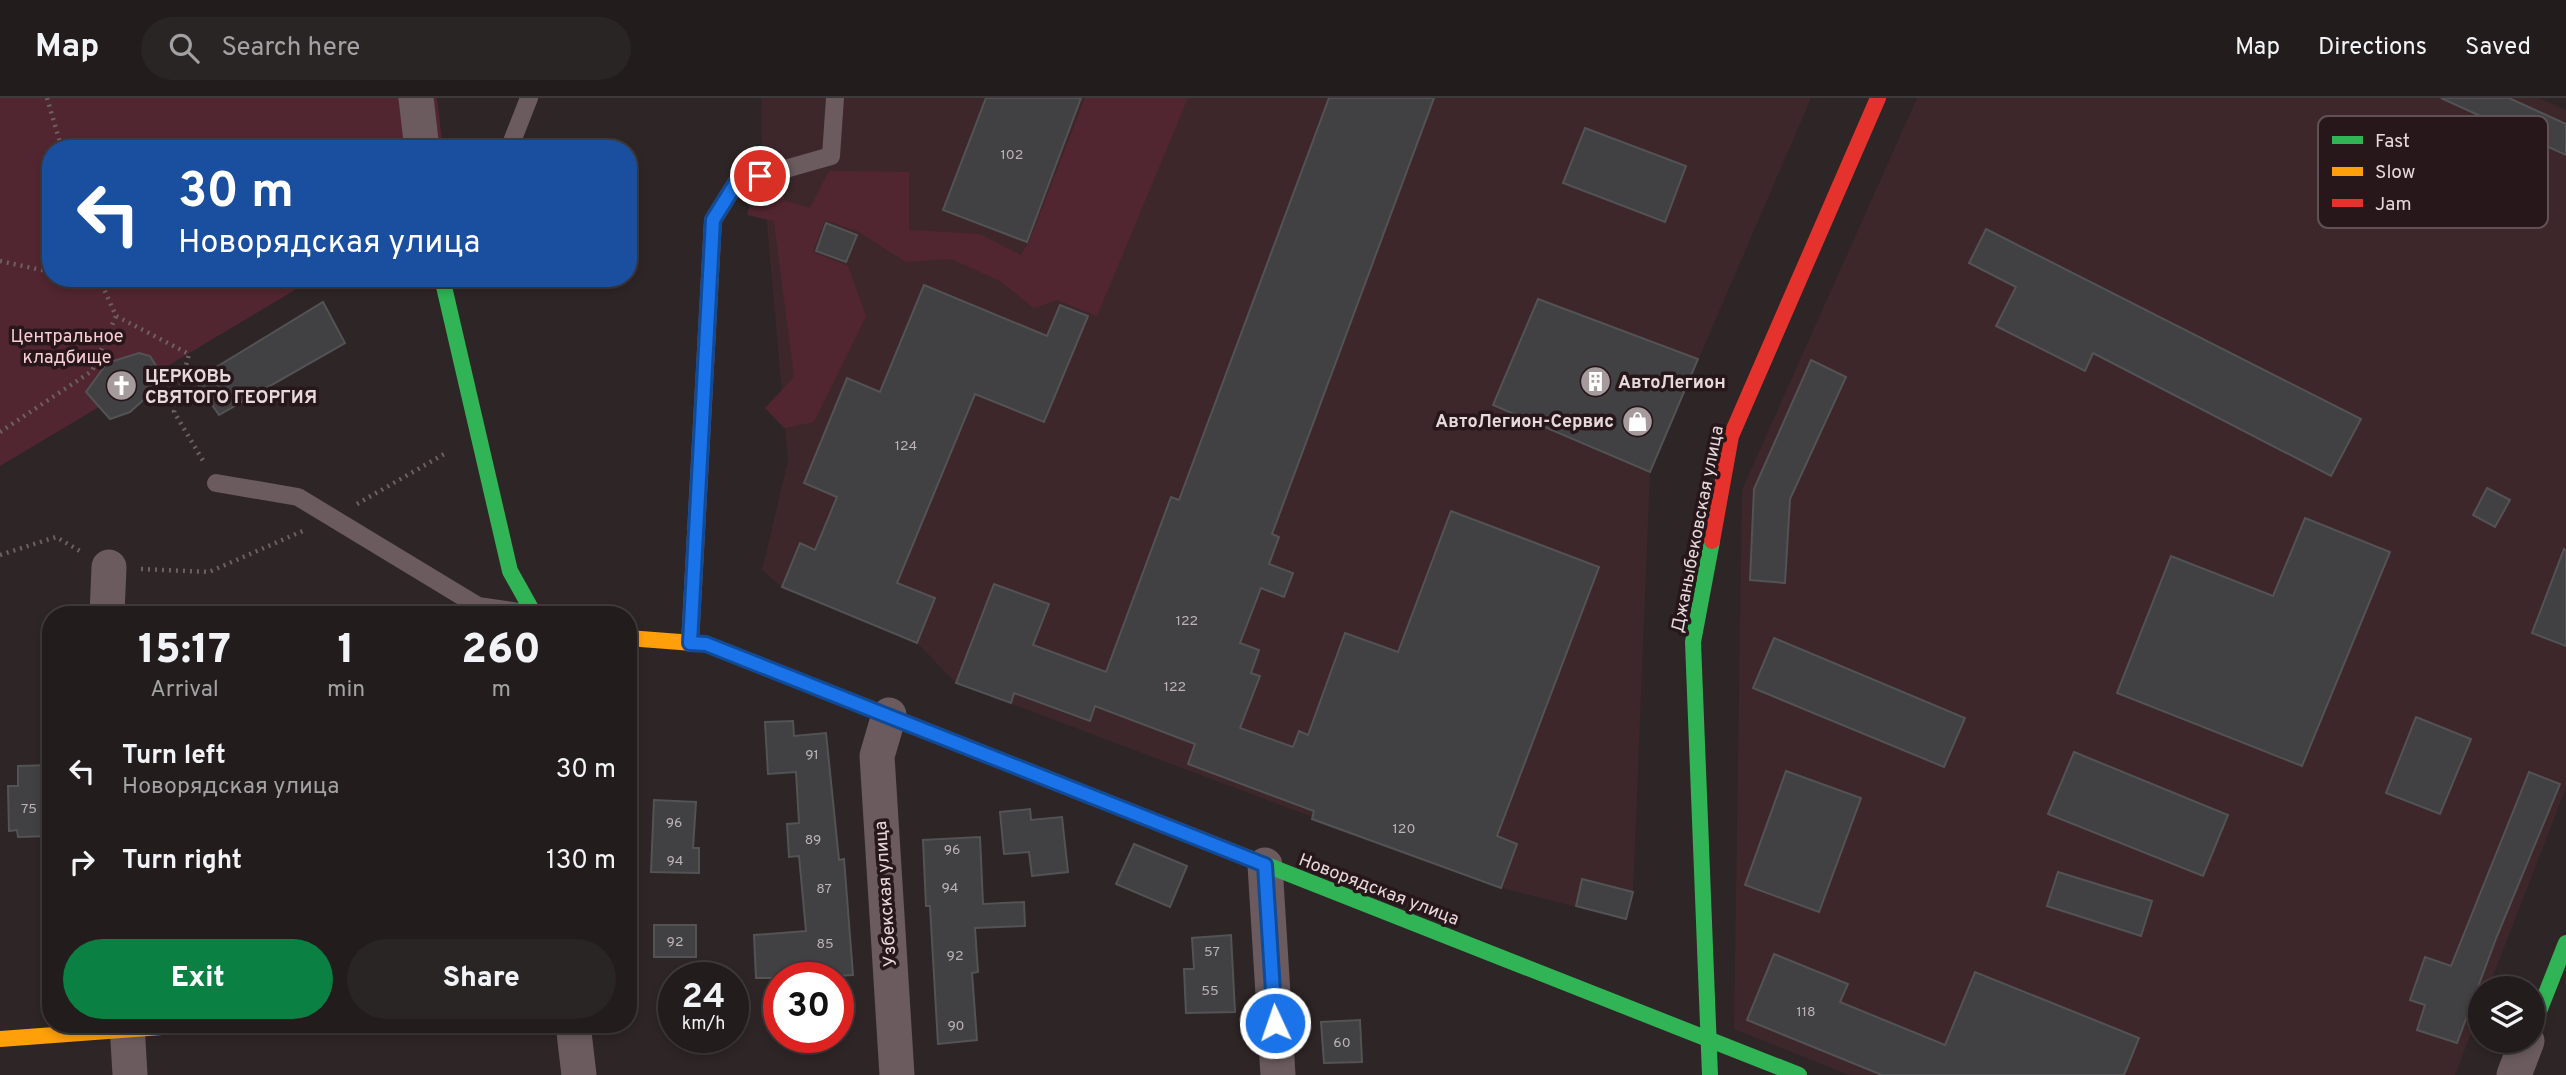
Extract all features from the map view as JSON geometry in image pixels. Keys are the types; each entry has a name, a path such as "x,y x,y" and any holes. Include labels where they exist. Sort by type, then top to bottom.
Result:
{"street":[{"path":"416,98 421,140"},
{"name":"Джаныбековская улица","path":"1710,1075 1693,642 1695,629 1731,436 1878,98"},
{"path":"444,287 510,571 530,606"},
{"path":"107,606 109,567"},
{"name":"Новорядская улица","path":"637,639 706,644 1799,1075"},
{"name":"Узбекская улица","path":"889,715 877,756 897,1075"},
{"path":"1265,865 1278,1075"},
{"path":"2545,996 2566,943"},
{"path":"0,1039 64,1033"},
{"path":"127,1033 130,1075"},
{"path":"574,1033 579,1075"},
{"path":"2514,1075 2522,1053"}],"lane":[{"path":"513,140 529,98"},
{"path":"690,643 713,220 736,183 831,156 835,98"},
{"path":"449,307 457,287"},
{"path":"216,483 298,497 478,606"}],"path":[{"path":"47,98 59,140"},
{"path":"0,261 42,270"},
{"path":"103,287 116,316 189,354 174,412 216,483"},
{"path":"0,432 92,371 116,316"},
{"path":"0,555 56,537 109,567 209,572 332,518 478,434"}],"shaded area":[{"path":"761,98 1811,98 1650,472 1633,892 1626,919 1501,888 956,683 917,643 782,587 762,570 788,461 762,168"},
{"path":"1917,98 2539,98 2566,110 2566,788 2493,976 2468,976 2468,1042 2455,1075 1849,1075 1734,1029 1742,490"}],"green space":[{"name":"Центральное кладбище","path":"0,98 437,98 442,140 42,140 42,287 300,287 0,466"},
{"path":"1085,98 1188,98 1097,316 1057,300 1034,308 1000,281 951,259 906,262 859,232 825,220 813,252 848,266 866,316 814,422 784,428 765,408 794,377 774,221 747,215 756,178 784,191 784,200 810,208 829,171 909,172 909,230 980,234 1021,255 1029,242"}],"building":[{"path":"986,98 1081,98 1027,242 943,210"},
{"path":"1329,98 1434,98 1272,534 1279,537 1269,564 1293,573 1284,597 1261,588 1240,643 1259,650 1251,673 1260,676 1240,728 1293,747 1299,731 1308,735 1345,633 1398,652 1451,511 1599,567 1497,836 1517,844 1501,888 1312,819 1314,811 1188,764 1195,744 1095,706 1090,721 1014,693 1011,703 956,683 994,584 1049,604 1033,645 1106,672 1171,497 1179,500"},
{"path":"2441,98 2509,98 2566,124 2566,155 2548,147 2548,116 2480,116"},
{"path":"1585,128 1686,166 1665,222 1563,183"},
{"path":"826,223 857,235 846,262 816,251"},
{"path":"1986,229 2361,419 2331,476 2093,353 2085,371 1996,326 2016,287 1969,263"},
{"path":"924,285 1047,336 1060,305 1088,316 1044,422 975,394 897,583 935,598 917,643 782,587 800,543 815,550 837,497 804,483 847,378 880,392"},
{"name":"АвтоЛегион","path":"1538,299 1698,359 1650,472 1493,405"},
{"path":"323,302 345,343 219,415 195,380"},
{"name":"ЦЕРКОВЬ СВЯТОГО ГЕОРГИЯ","path":"139,353 150,356 165,380 130,412 110,419 86,392 107,363"},
{"path":"1811,360 1846,377 1790,499 1785,583 1750,580 1754,489"},
{"path":"2487,488 2510,500 2495,527 2473,515"},
{"path":"2305,518 2390,552 2302,766 2117,693 2171,556 2273,596"},
{"path":"2564,549 2566,550 2566,646 2532,633"},
{"path":"1774,638 1965,718 1944,767 1753,688"},
{"path":"2416,717 2471,739 2440,814 2386,793"},
{"path":"793,721 794,736 826,733 839,860 844,859 852,962 763,962 763,978 756,978 754,935 806,931 799,856 789,857 787,824 799,823 796,772 768,774 765,722"},
{"path":"2074,752 2228,815 2203,876 2048,814"},
{"path":"42,765 42,836 18,837 17,830 9,831 8,786 18,786 18,766"},
{"path":"1786,771 1861,798 1819,912 1745,885"},
{"path":"2529,772 2560,784 2482,976 2468,976 2468,1014 2457,1043 2417,1030 2425,1005 2410,1000 2425,957 2451,966"},
{"path":"654,800 696,802 693,848 699,848 699,873 651,872"},
{"path":"1030,809 1031,820 1062,817 1068,872 1032,876 1029,852 1004,854 1000,812"},
{"path":"980,837 983,904 1024,902 1025,926 975,928 978,972 972,973 977,1040 938,1044 930,906 926,906 923,840"},
{"path":"1134,844 1187,866 1170,907 1116,884"},
{"path":"2058,872 2152,901 2141,936 2047,906"},
{"path":"1582,879 1633,892 1626,919 1576,906"},
{"path":"654,925 696,925 696,957 654,957"},
{"path":"1231,935 1235,1012 1186,1013 1184,969 1194,969 1192,938"},
{"path":"1774,954 1848,984 1840,1002 1945,1045 1975,972 2139,1038 2124,1075 1882,1075 1747,1020"},
{"path":"1360,1020 1362,1062 1324,1063 1321,1022"}],"traffic: fast":[{"path":"444,287 510,571 530,606"},
{"path":"1710,1075 1693,642 1712,541"},
{"path":"1249,858 1799,1075"},
{"path":"2545,996 2566,943"}],"traffic: slow":[{"path":"637,639 706,644 902,721"},
{"path":"0,1039 81,1033"}],"traffic: jam":[{"path":"1712,541 1731,436 1878,98"},
{"path":"902,721 1249,858"}],"place":[{"name":"АвтоЛегион","path":"1595,382"},
{"name":"ЦЕРКОВЬ СВЯТОГО ГЕОРГИЯ","path":"122,386"},
{"name":"АвтоЛегион-Сервис","path":"1637,421"}],"route":[{"path":"760,176 736,183 713,220 690,643 706,644 1265,865 1275,1023"}]}
